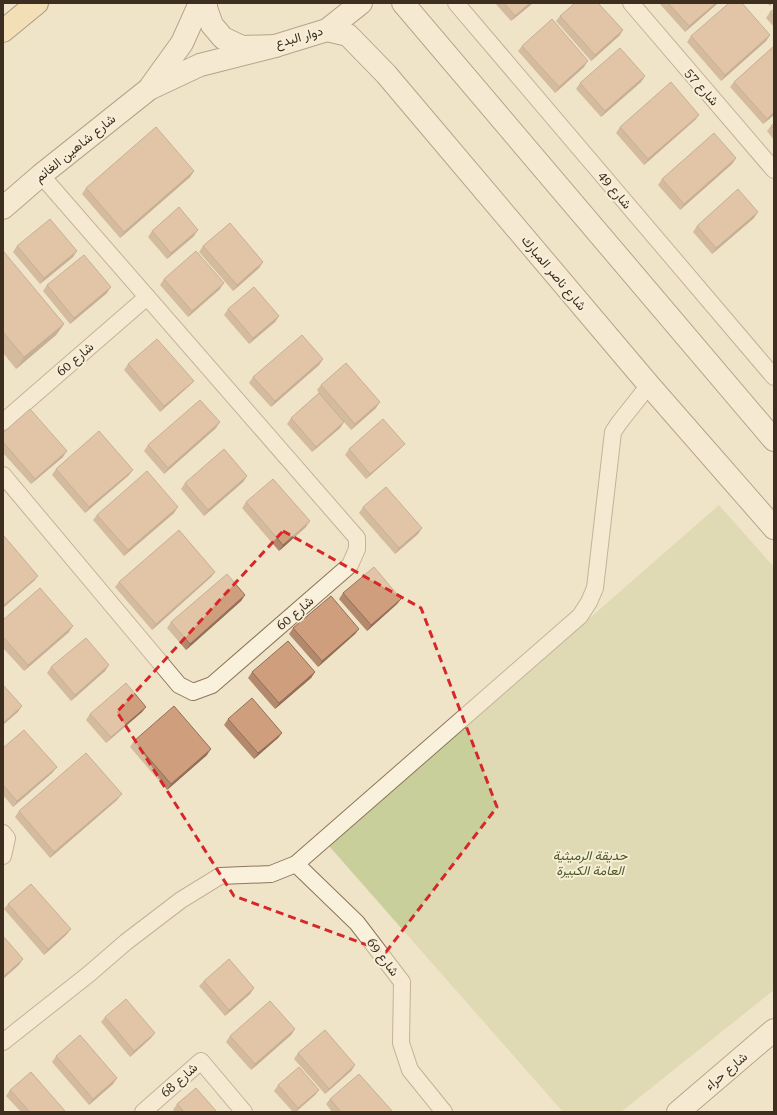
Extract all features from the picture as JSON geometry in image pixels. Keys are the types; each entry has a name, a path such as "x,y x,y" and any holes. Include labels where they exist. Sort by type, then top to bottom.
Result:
{"main road":[{"path":"3,31 37,3"}],"street":[{"name":"شارع شاهين الغانم","path":"149,89 182,43 200,3"},
{"name":"دوار البدع","path":"206,3 206,8 212,25 223,38 242,47 275,46 327,30 361,3"},
{"path":"403,3 774,440"},
{"name":"شارع 49","path":"456,3 774,377"},
{"name":"شارع 57","path":"631,3 774,170"},
{"name":"شارع ناصر المبارك","path":"327,30 348,35 386,74 649,385 774,528"},
{"name":"شارع شاهين الغانم","path":"3,208 41,175 149,89 200,65 275,46"},
{"name":"شارع 60","path":"3,475 179,686 193,692 212,685 350,565 357,549 357,538 41,175"},
{"name":"شارع 60","path":"3,422 147,297"},
{"path":"3,1042 89,974 126,942 182,900 220,876 270,874 296,864 580,616 589,602 595,588 613,432 649,385"},
{"path":"3,833 7,838 3,856"},
{"name":"شارع 69","path":"296,864 357,923 402,982 401,1043 410,1070 444,1112"},
{"name":"شارع حراء","path":"678,1112 774,1030"},
{"name":"شارع 68","path":"143,1112 201,1061 244,1112"}],"highlighted area":[{"path":"283,531 421,608 497,807 386,952 234,896 117,712"}],"green space":[{"name":"حديقة الرميثية العامة الكبيرة","path":"719,505 774,567 774,990 621,1112 563,1112 329,846"}],"building":[{"path":"504,3 530,3 515,16"},
{"path":"575,3 598,3 623,30 595,55 560,16"},
{"path":"668,3 716,3 689,26"},
{"path":"729,3 742,3 770,35 725,75 691,36"},
{"path":"774,9 774,16 770,12"},
{"path":"552,19 588,61 559,87 522,46"},
{"path":"774,46 774,112 767,119 734,82"},
{"path":"620,48 645,76 605,111 580,83"},
{"path":"671,82 699,115 648,159 620,127"},
{"path":"156,127 194,171 124,232 86,188"},
{"path":"714,133 736,158 684,204 662,179"},
{"path":"738,189 758,212 716,248 697,226"},
{"path":"179,207 198,230 171,253 152,231"},
{"path":"50,219 77,251 44,278 17,246"},
{"path":"230,223 263,262 237,285 203,246"},
{"path":"196,251 224,283 192,311 164,279"},
{"path":"4,252 64,324 24,357 3,332"},
{"path":"84,255 111,287 74,318 47,285"},
{"path":"254,287 279,316 253,338 228,309"},
{"path":"302,335 323,359 275,401 253,377"},
{"path":"157,339 194,381 164,406 128,364"},
{"path":"346,363 380,402 355,424 321,385"},
{"path":"319,393 344,422 316,447 291,418"},
{"path":"200,400 220,422 168,468 148,445"},
{"path":"30,409 67,451 35,479 3,442 3,433"},
{"path":"383,419 405,444 370,474 349,449"},
{"path":"99,431 133,470 89,507 56,469"},
{"path":"224,449 247,476 208,510 185,483"},
{"path":"147,471 178,507 128,550 97,515"},
{"path":"273,479 310,521 283,545 246,502"},
{"path":"386,487 422,528 399,548 363,507"},
{"path":"179,530 215,572 156,624 119,582"},
{"path":"3,536 38,576 3,606"},
{"path":"374,567 401,599 371,625 343,593"},
{"path":"227,574 245,595 190,644 171,622"},
{"path":"40,588 73,626 28,665 3,637 3,620"},
{"path":"331,596 359,629 322,661 293,628"},
{"path":"86,638 109,665 75,695 51,667"},
{"path":"288,641 315,672 279,703 252,672"},
{"path":"126,683 146,707 111,737 90,714"},
{"path":"3,685 22,706 3,723"},
{"path":"252,698 282,733 258,753 228,719"},
{"path":"174,706 211,749 171,784 134,741"},
{"path":"24,730 57,767 17,801 3,785 3,748"},
{"path":"86,753 122,794 54,852 19,811"},
{"path":"31,884 71,929 48,949 8,904"},
{"path":"3,936 23,959 3,977"},
{"path":"229,959 254,988 229,1010 204,981"},
{"path":"126,999 155,1033 134,1051 105,1017"},
{"path":"270,1001 295,1029 255,1064 230,1036"},
{"path":"325,1030 355,1065 329,1089 298,1053"},
{"path":"80,1035 117,1078 93,1099 56,1056"},
{"path":"299,1067 319,1090 298,1108 278,1085"},
{"path":"31,1072 65,1111 64,1112 30,1112 10,1090"},
{"path":"359,1074 393,1112 341,1112 330,1099"},
{"path":"196,1088 217,1112 184,1112 177,1104"}]}
